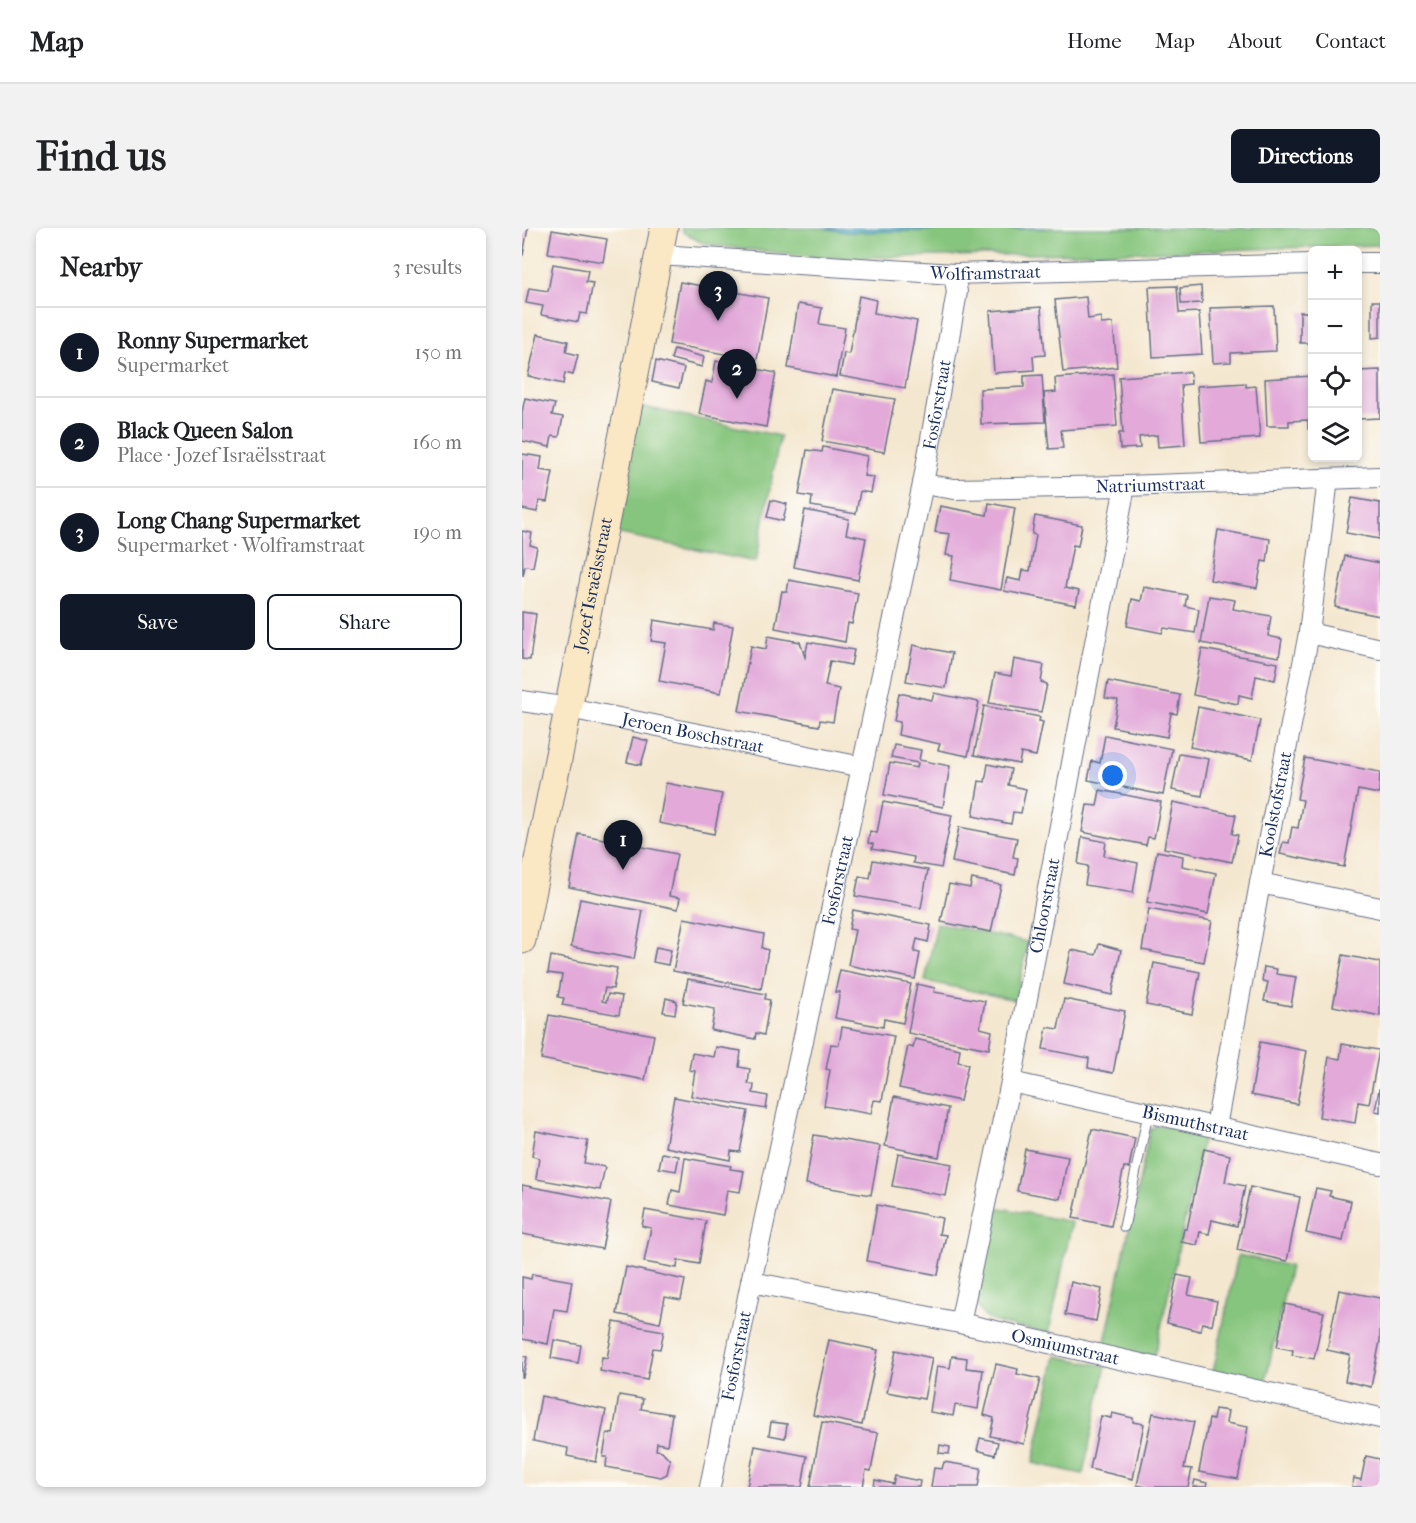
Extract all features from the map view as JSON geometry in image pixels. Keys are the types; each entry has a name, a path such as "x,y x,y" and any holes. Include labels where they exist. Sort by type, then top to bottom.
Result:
{"street":[{"name":"Jozef Israëlsstraat","path":"522,940 664,228"},
{"name":"Wolframstraat","path":"659,255 954,274 1308,264"},
{"path":"1362,263 1380,263"},
{"name":"Fosforstraat","path":"710,1487 751,1282 922,484 957,292 954,274"},
{"name":"Natriumstraat","path":"922,484 954,489 1125,486 1380,477"},
{"name":"Koolstofstraat","path":"1216,1127 1260,883 1309,633 1328,479"},
{"name":"Chloorstraat","path":"960,1323 1011,1082 1125,486"},
{"path":"1309,633 1380,649"},
{"name":"Jeroen Boschstraat","path":"522,701 569,708 862,767"},
{"path":"1260,883 1380,908"},
{"name":"Bismuthstraat","path":"1011,1082 1380,1164"},
{"name":"Osmiumstraat","path":"751,1282 960,1323 1380,1419"}],"lane":[{"path":"1124,1227 1148,1114"}],"green space":[{"path":"681,228 824,228 846,232 1045,228 1380,228 1380,245 841,258 719,246 700,242 684,233"},
{"path":"639,406 780,436 756,562 615,533"},
{"path":"937,923 1028,942 1016,1000 925,981"},
{"path":"1157,1125 1204,1133 1154,1359 1104,1347 1150,1130"},
{"path":"995,1207 1072,1222 1049,1333 1015,1327 989,1319 977,1306 975,1299"},
{"path":"1238,1255 1290,1266 1265,1384 1213,1372"},
{"path":"1056,1356 1106,1366 1083,1474 1033,1463"}],"water":[{"path":"824,228 1045,228 846,232"}],"building":[{"path":"522,228 528,228 523,255 522,255"},
{"path":"552,230 607,239 603,262 548,253"},
{"path":"553,264 588,270 586,282 593,283 587,314 580,313 578,322 541,315 543,306 526,303 529,288 548,291"},
{"path":"680,282 768,298 757,360 669,344"},
{"path":"1177,286 1179,313 1199,312 1202,354 1153,357 1149,287"},
{"path":"1201,286 1202,303 1181,304 1180,288"},
{"path":"859,296 876,300 874,313 917,321 905,388 840,376 844,353 849,354"},
{"path":"1086,297 1088,319 1101,317 1101,324 1113,323 1117,367 1063,372 1055,300"},
{"path":"1372,301 1380,301 1380,337 1372,338"},
{"path":"798,304 822,308 819,324 845,328 836,377 788,368"},
{"path":"1274,306 1276,351 1231,353 1231,362 1213,363 1210,308"},
{"path":"1041,307 1045,355 1033,356 1034,370 994,373 990,311"},
{"path":"1300,312 1308,312 1308,343 1300,343"},
{"path":"538,334 568,341 566,352 578,355 573,375 565,373 563,384 528,376"},
{"path":"674,349 704,357 702,367 671,359"},
{"path":"656,361 684,368 679,388 652,382"},
{"path":"716,361 776,373 766,427 699,414 706,381 712,383"},
{"path":"1380,370 1380,418 1362,419 1362,371"},
{"path":"1190,372 1191,384 1181,385 1185,445 1158,447 1157,435 1139,437 1140,448 1120,449 1119,433 1123,433 1119,377"},
{"path":"1113,374 1117,426 1061,430 1063,448 1049,449 1044,393 1056,392 1055,378"},
{"path":"1042,375 1045,422 981,424 980,389 1024,387 1024,376"},
{"path":"1308,376 1308,420 1289,421 1289,426 1267,426 1265,379"},
{"path":"1246,383 1246,387 1256,386 1260,438 1201,442 1197,386"},
{"path":"832,389 895,399 884,452 822,441"},
{"path":"525,398 555,404 552,415 563,417 559,437 552,436 550,447 522,441 522,412"},
{"path":"823,447 867,456 864,476 874,477 871,493 860,491 856,514 811,506 812,497 799,495 807,450 822,452"},
{"path":"522,454 542,457 540,470 553,472 547,502 539,501 537,512 522,509"},
{"path":"1352,498 1380,503 1380,539 1346,533"},
{"path":"771,500 787,504 783,521 767,517"},
{"path":"989,503 1015,508 1001,590 950,580 954,556 946,555 950,534 935,532 940,506 987,515"},
{"path":"805,510 849,519 846,534 866,538 858,580 794,567"},
{"path":"1035,516 1082,525 1078,546 1073,545 1065,588 1079,591 1076,605 1004,591 1007,578 1021,581 1023,570 1030,571 1036,535 1032,534"},
{"path":"1218,530 1270,539 1267,562 1262,561 1257,588 1210,580"},
{"path":"522,531 532,533 530,545 537,547 533,567 525,566 523,576"},
{"path":"1345,556 1380,563 1380,616 1335,607"},
{"path":"789,580 858,593 852,624 848,623 845,642 775,628 782,591 787,592"},
{"path":"1144,587 1187,595 1185,606 1199,609 1195,633 1164,628 1162,633 1127,626 1132,599 1141,601"},
{"path":"1209,596 1235,600 1233,609 1271,616 1268,636 1282,639 1279,657 1201,643"},
{"path":"522,612 536,614 530,660 522,659"},
{"path":"654,620 713,630 714,623 733,626 721,693 659,681 666,643 651,641"},
{"path":"768,636 800,642 805,657 808,642 854,650 851,665 830,661 825,686 839,689 833,722 820,720 819,726 739,711 751,646 766,649"},
{"path":"913,645 952,653 946,688 906,681"},
{"path":"1202,649 1278,663 1275,680 1256,676 1252,698 1239,695 1238,704 1193,695"},
{"path":"1014,659 1044,665 1041,682 1047,684 1041,712 989,703 995,673 1011,676"},
{"path":"1108,681 1180,695 1177,714 1171,713 1167,737 1113,727 1118,700 1105,698"},
{"path":"899,693 932,700 934,693 979,702 968,756 938,750 940,744 898,735 900,722 894,721"},
{"path":"984,706 1040,717 1039,721 1043,722 1036,756 1021,753 1019,764 974,755"},
{"path":"1198,707 1260,720 1252,760 1190,747"},
{"path":"1105,735 1172,749 1163,795 1088,780 1092,761 1100,763"},
{"path":"633,737 648,741 641,765 627,762"},
{"path":"894,745 921,750 919,760 950,766 943,807 884,795 890,763 917,768 918,763 891,758"},
{"path":"1179,754 1209,759 1202,796 1172,790"},
{"path":"1305,758 1380,772 1379,794 1358,790 1344,867 1280,854 1283,842 1289,843 1292,827 1298,828 1303,800 1297,799"},
{"path":"988,764 1011,769 1008,785 1026,789 1021,813 1013,812 1011,824 973,816 979,781 985,782"},
{"path":"666,783 722,794 714,834 659,823"},
{"path":"1100,790 1161,802 1154,838 1148,837 1146,845 1082,832 1087,805 1097,806"},
{"path":"883,802 952,815 941,868 913,863 914,857 872,849 873,844 868,843 870,831 877,833"},
{"path":"1173,802 1236,815 1232,834 1238,835 1232,862 1164,848"},
{"path":"959,827 1017,838 1013,857 1018,858 1015,875 952,862"},
{"path":"579,834 677,854 669,896 680,898 678,909 569,887"},
{"path":"1082,837 1106,842 1104,856 1138,863 1133,893 1085,885 1088,866 1078,864"},
{"path":"1157,851 1183,856 1182,866 1216,873 1208,914 1147,902"},
{"path":"873,860 928,870 921,908 855,896 859,876 870,878"},
{"path":"972,879 1001,885 991,932 941,922 949,884 970,888"},
{"path":"580,899 643,911 634,959 571,947"},
{"path":"1149,909 1212,921 1204,962 1142,950"},
{"path":"853,910 931,925 928,942 917,939 914,952 920,953 915,979 848,965 855,930 849,929"},
{"path":"684,918 764,934 762,948 768,950 761,989 673,971"},
{"path":"1099,944 1121,950 1112,995 1064,984 1071,950 1096,955"},
{"path":"656,947 671,950 668,965 653,962"},
{"path":"1343,955 1380,962 1380,1016 1333,1006"},
{"path":"551,956 617,968 613,989 605,988 602,1001 606,1002 608,994 622,996 619,1015 562,1005 564,998 558,997 562,975 548,973"},
{"path":"1154,963 1200,972 1192,1014 1146,1005"},
{"path":"1264,967 1277,969 1276,974 1296,977 1291,1006 1264,1001 1268,982 1262,981"},
{"path":"840,970 911,984 903,1023 884,1019 883,1027 835,1018 840,992 835,992"},
{"path":"688,979 766,994 765,999 770,1000 764,1035 756,1033 755,1039 711,1030 715,1009 683,1003"},
{"path":"917,984 935,988 934,992 985,1001 980,1028 992,1031 989,1049 908,1033"},
{"path":"666,998 677,1001 675,1014 663,1012"},
{"path":"1064,999 1125,1011 1113,1073 1088,1068 1089,1058 1043,1049 1047,1027 1058,1029"},
{"path":"549,1015 654,1035 645,1080 541,1059"},
{"path":"842,1027 894,1036 882,1101 874,1100 871,1114 824,1106 830,1070 826,1069 831,1044 839,1045"},
{"path":"915,1039 960,1049 958,1062 968,1064 960,1101 899,1088 908,1046 913,1048"},
{"path":"1260,1042 1307,1051 1297,1104 1251,1095"},
{"path":"1342,1044 1379,1050 1369,1104 1358,1102 1355,1123 1319,1117 1329,1057 1340,1059"},
{"path":"716,1047 741,1051 739,1067 750,1069 748,1084 754,1085 753,1093 768,1096 766,1109 691,1096 695,1071 689,1070 692,1053 714,1057"},
{"path":"1380,1089 1380,1112 1375,1111"},
{"path":"674,1097 748,1111 740,1152 731,1151 730,1160 665,1147"},
{"path":"894,1097 948,1108 939,1157 885,1146"},
{"path":"1092,1129 1135,1138 1129,1168 1124,1167 1111,1226 1073,1218"},
{"path":"536,1131 588,1141 584,1163 605,1167 600,1190 536,1179 539,1158 532,1156"},
{"path":"814,1135 880,1146 871,1195 806,1184"},
{"path":"1025,1149 1068,1157 1060,1199 1017,1191"},
{"path":"1204,1149 1230,1155 1225,1182 1245,1186 1237,1226 1212,1220 1209,1234 1200,1232 1197,1245 1181,1242 1184,1229 1187,1229"},
{"path":"662,1153 679,1156 676,1171 659,1168"},
{"path":"898,1154 952,1164 946,1196 892,1186"},
{"path":"685,1158 731,1166 730,1169 744,1171 740,1192 727,1190 723,1215 669,1205 672,1190 680,1192"},
{"path":"522,1185 611,1202 602,1249 522,1234"},
{"path":"1250,1187 1300,1197 1287,1261 1237,1250"},
{"path":"1316,1188 1331,1191 1329,1196 1351,1201 1343,1241 1306,1233"},
{"path":"877,1205 942,1218 939,1234 946,1235 938,1275 867,1261"},
{"path":"645,1210 706,1221 699,1264 678,1260 677,1268 644,1262 651,1228 642,1226"},
{"path":"626,1267 685,1280 681,1300 665,1297 660,1323 617,1314"},
{"path":"532,1274 572,1281 567,1311 554,1309 548,1344 522,1339 522,1277 531,1279"},
{"path":"1177,1275 1192,1278 1188,1295 1217,1301 1212,1325 1202,1323 1200,1331 1167,1323"},
{"path":"1071,1282 1102,1289 1096,1321 1065,1315"},
{"path":"1339,1290 1380,1298 1380,1341 1371,1387 1345,1381 1350,1355 1327,1350"},
{"path":"1285,1304 1324,1312 1314,1359 1292,1355 1293,1350 1277,1347"},
{"path":"614,1322 664,1331 660,1349 653,1348 647,1380 600,1371 602,1357 607,1358"},
{"path":"554,1340 581,1345 578,1363 551,1358"},
{"path":"829,1340 878,1350 862,1425 813,1415"},
{"path":"896,1350 932,1358 924,1399 887,1392"},
{"path":"522,1356 527,1357 523,1377 522,1377"},
{"path":"952,1356 967,1358 966,1368 983,1370 978,1409 955,1405 953,1416 930,1412 937,1366 950,1368"},
{"path":"996,1364 1018,1369 1017,1374 1040,1379 1024,1444 990,1436 994,1418 984,1415"},
{"path":"619,1395 643,1399 641,1409 672,1414 667,1445 657,1443 656,1450 662,1451 670,1460 667,1474 661,1477 606,1467 607,1457 603,1457 607,1433 613,1434"},
{"path":"541,1396 606,1410 596,1462 567,1456 568,1448 533,1441"},
{"path":"1215,1409 1228,1411 1226,1423 1248,1427 1238,1479 1199,1472 1209,1419 1213,1420"},
{"path":"1112,1413 1133,1418 1133,1422 1144,1424 1133,1479 1090,1469 1101,1416 1111,1418"},
{"path":"1153,1413 1194,1422 1184,1468 1192,1469 1188,1487 1137,1485"},
{"path":"771,1422 787,1424 785,1438 769,1435"},
{"path":"822,1422 878,1433 871,1471 866,1470 863,1487 810,1487"},
{"path":"980,1438 998,1442 995,1455 977,1450"},
{"path":"940,1445 950,1447 949,1454 939,1453"},
{"path":"755,1446 807,1456 802,1487 747,1487"},
{"path":"1366,1456 1380,1459 1380,1487 1352,1487 1354,1478 1361,1480"},
{"path":"944,1462 981,1468 978,1487 931,1487 934,1468 942,1469"},
{"path":"895,1476 920,1481 919,1487 874,1487 875,1480 893,1484"},
{"path":"1195,1480 1207,1483 1206,1487 1193,1487"}],"place":[{"name":"Long Chang Supermarket","path":"718,321"},
{"name":"Black Queen Salon","path":"737,399"},
{"name":"Ronny Supermarket","path":"623,870"}]}
